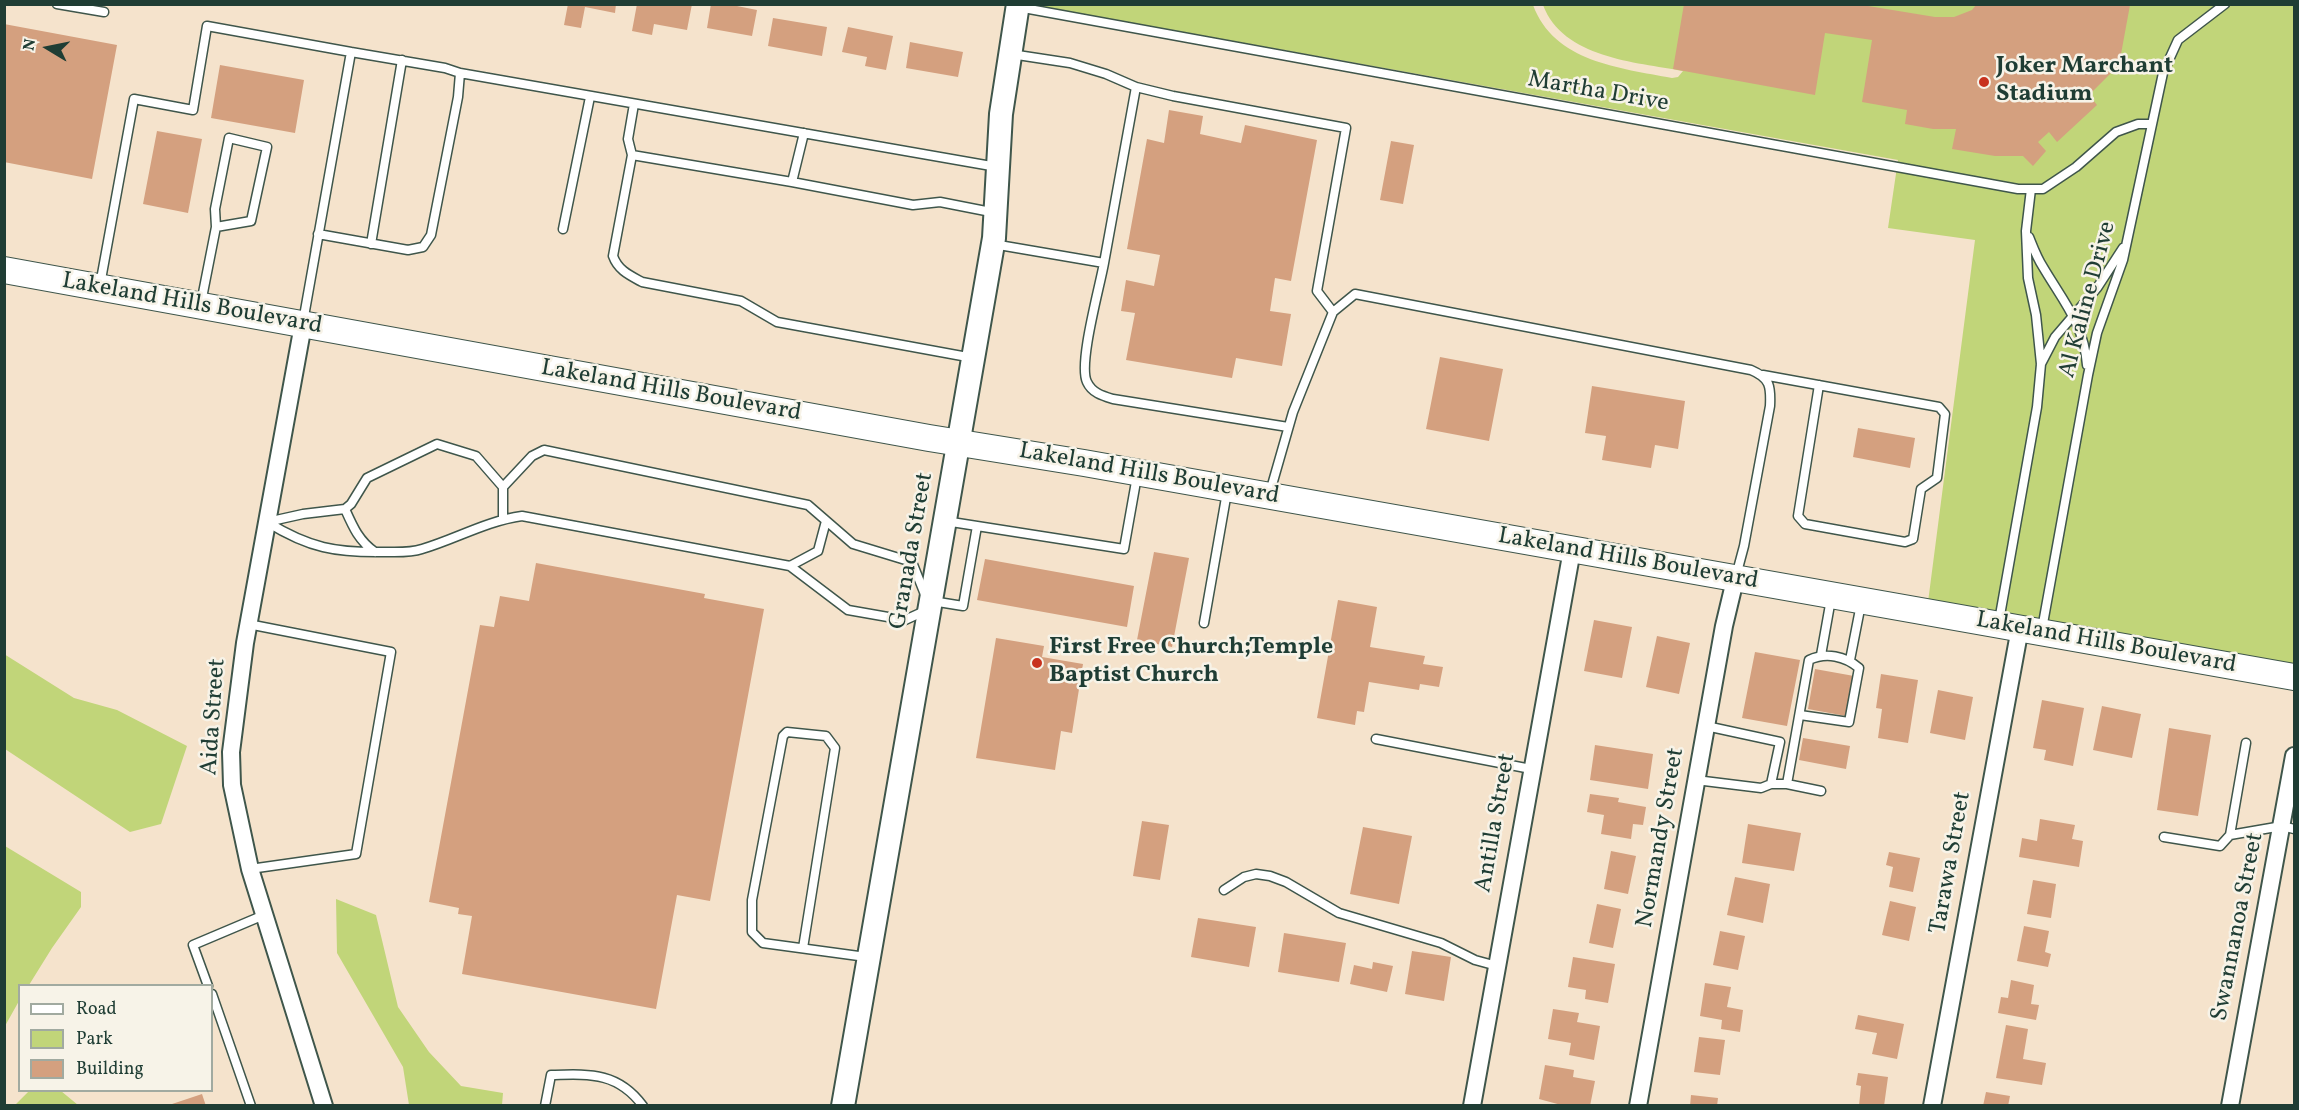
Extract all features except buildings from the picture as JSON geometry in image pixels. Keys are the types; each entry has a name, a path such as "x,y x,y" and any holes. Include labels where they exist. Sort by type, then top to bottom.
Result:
{"main road":[{"name":"Lakeland Hills Boulevard","path":"4,270 959,443 1137,472 1735,580 2295,677"}],"street":[{"name":"Granada Street","path":"843,1106 993,244 999,167 1000,114 1010,54 1013,5"},
{"name":"Aida Street","path":"303,325 248,624 231,752 232,784 250,869 324,1106"},
{"name":"Antilla Street","path":"1472,1106 1572,550"},
{"name":"Normandy Street","path":"1638,1106 1724,627 1735,580"},
{"name":"Tarawa Street","path":"1932,1106 2020,628"},
{"name":"Swannanoa Street","path":"2230,1106 2288,828 2295,756"}],"lane":[{"path":"57,4 104,12"},
{"name":"Al Kaline Drive","path":"2020,628 2088,375 2097,333 2123,260 2163,73 2178,40 2225,4"},
{"name":"Martha Drive","path":"1013,5 2018,189 2043,189 2076,167 2116,132 2138,123 2152,124"},
{"path":"100,288 134,99 193,110 207,26 446,68 460,73 590,97 999,167"},
{"path":"303,325 351,52"},
{"path":"1010,54 1070,63 1106,74 1136,87 1173,96 1347,128 1317,291 1333,312"},
{"path":"371,244 402,60"},
{"path":"318,234 408,250 423,247 431,235 458,97 460,73"},
{"path":"1136,87 1084,363 1086,381 1095,393 1113,399 1288,427"},
{"path":"563,229 590,97"},
{"path":"634,104 628,139 632,155 613,256 621,270 642,282 741,301 777,321 973,358"},
{"path":"792,182 804,133"},
{"path":"200,307 216,227 215,208 229,138 267,147 251,221 216,227"},
{"path":"632,155 913,205 940,202 996,213"},
{"name":"Al Kaline Drive","path":"2020,628 2041,364 2036,315 2028,278 2026,231 2031,189"},
{"path":"2026,231 2041,264 2073,315 2086,344 2088,375"},
{"path":"2041,364 2055,338 2097,288 2127,243"},
{"path":"993,244 1104,263"},
{"path":"1269,496 1288,427 1333,312 1355,294 1751,370 1763,375 1819,385 1939,407 1945,414 1937,478 1921,489 1913,539 1905,542 1805,524 1798,516 1819,385"},
{"path":"1735,580 1744,546 1770,406 1771,390 1763,375"},
{"path":"267,522 303,514 345,509 351,504 367,478 437,444 476,456 503,487 503,519"},
{"path":"503,487 532,456 544,450 808,505 854,544 912,562 931,604"},
{"path":"945,520 1124,549 1137,472"},
{"path":"1204,623 1228,489"},
{"path":"345,509 356,533 364,544 375,552"},
{"path":"267,522 292,538 310,544 338,551 375,552 420,550 503,519 522,516 790,566 848,610 905,620 931,604 963,606 977,526"},
{"path":"790,566 818,551 826,521"},
{"path":"1821,655 1832,596"},
{"path":"1850,660 1862,601"},
{"path":"248,624 392,652 356,854 250,869"},
{"path":"1787,784 1809,660 1821,655 1850,660 1859,668 1849,722 1800,715"},
{"path":"1706,726 1780,742 1771,784"},
{"path":"803,948 835,748 826,736 787,732 783,736 752,900 752,932 763,943 870,957"},
{"path":"1376,739 1531,769"},
{"path":"2164,837 2220,846 2230,835 2246,743"},
{"path":"1696,780 1761,788 1771,784 1787,784 1821,790"},
{"path":"2230,835 2288,828"},
{"path":"1224,890 1244,877 1256,874 1270,876 1286,882 1339,913 1441,943 1475,960 1497,966"},
{"path":"207,984 194,945 264,915"},
{"path":"213,997 251,1106"},
{"path":"545,1106 551,1074 578,1074 614,1080 634,1093 643,1106"}],"green space":[{"path":"1032,5 1533,5 1543,24 1556,39 1572,51 1611,66 1672,78 1678,77 1683,71 1623,60 1583,47 1553,23 1543,5 2294,5 2294,667 1928,602 1975,240 1888,228 1898,160"},
{"path":"4,654 74,698 117,710 187,746 161,824 130,832 5,749"},
{"path":"5,846 81,892 81,907 30,984 18,984 18,1003 5,1026"},
{"path":"336,899 376,915 398,1007 429,1052 461,1086 503,1093 502,1105 409,1105 403,1067 337,953"},
{"path":"28,1092 62,1092 78,1105 15,1105"}],"place":[{"name":"Joker Marchant Stadium","path":"1984,82"},
{"name":"First Free Church;Temple Baptist Church","path":"1037,663"}]}
